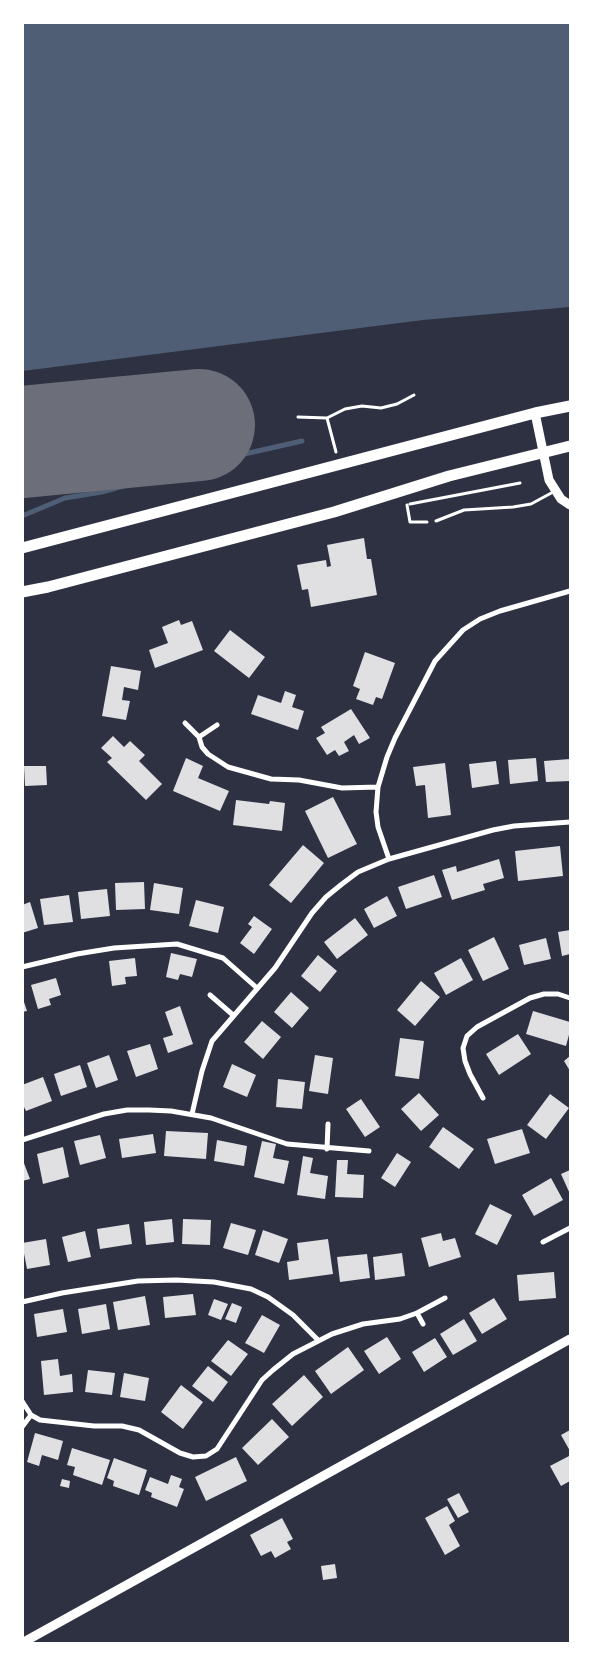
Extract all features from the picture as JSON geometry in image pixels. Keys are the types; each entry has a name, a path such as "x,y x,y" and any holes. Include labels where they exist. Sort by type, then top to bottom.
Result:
{"highway":[{"path":"22,548 535,413 570,406"},
{"path":"22,592 48,587 325,514 449,476 570,446"}],"street":[{"path":"535,413 549,480 562,499 570,505"},
{"path":"389,859 378,827 376,812 378,788 387,757 434,661 448,644 480,618 570,591"},
{"path":"185,723 199,738 202,747 208,754 228,767 241,772 342,788 378,788"},
{"path":"199,738 217,725"},
{"path":"192,1114 206,1056 212,1041 275,968 312,913 326,897 358,872 389,859 493,830 514,826 570,822"},
{"path":"22,967 77,954 114,948 177,944 223,958 257,988"},
{"path":"483,1098 465,1061 463,1048 467,1036 483,1023 530,998 544,994 558,994 570,998"},
{"path":"210,995 233,1015"},
{"path":"22,1140 89,1118 127,1110 149,1110 192,1114 242,1127 287,1144 327,1149 369,1151"},
{"path":"327,1149 328,1124"},
{"path":"543,1242 570,1228"},
{"path":"22,1302 62,1293 138,1282 176,1280 214,1282 251,1289 268,1297 293,1315 318,1340"},
{"path":"22,1401 30,1415 40,1420 100,1426 122,1426 138,1430 180,1453 194,1457 206,1456 217,1449 253,1394 272,1370 293,1354 318,1340 362,1324 400,1319 417,1313 445,1298"},
{"path":"417,1313 423,1324"},
{"path":"22,1643 570,1338"},
{"path":"22,1427 30,1415"}],"lane":[{"path":"436,522 464,510 531,504 556,490"}],"path":[{"path":"298,417 326,418 345,409 362,406 382,408 397,404 414,395"},
{"path":"326,418 340,464"},
{"path":"407,505 410,522 436,522"}],"water":[{"path":"22,23 570,23 570,307 423,320 23,371"}],"building":[{"path":"364,538 367,559 371,559 377,595 311,607 308,589 302,590 297,565 326,560 327,567 331,566 327,545"},
{"path":"179,620 181,625 192,621 203,650 155,668 149,650 168,643 162,627"},
{"path":"230,630 265,657 249,678 214,651"},
{"path":"365,652 395,663 382,699 376,697 373,705 356,699 360,689 353,686"},
{"path":"111,666 141,671 138,690 124,687 122,700 130,701 126,720 102,716"},
{"path":"285,691 296,695 292,707 304,711 298,730 251,714 258,695 281,703"},
{"path":"351,709 370,738 359,744 354,735 344,742 349,751 339,756 335,750 327,755 316,738 325,733 321,727"},
{"path":"113,736 124,747 130,741 145,755 139,761 162,784 146,800 107,762 112,758 101,748"},
{"path":"186,758 203,766 198,778 229,791 220,811 173,791"},
{"path":"536,758 538,781 510,784 508,760"},
{"path":"570,759 570,781 546,782 544,761"},
{"path":"496,761 499,784 472,788 469,764"},
{"path":"445,763 451,815 428,818 425,785 416,786 413,767"},
{"path":"24,766 46,766 47,785 25,786"},
{"path":"333,797 357,844 328,858 305,811"},
{"path":"236,800 269,804 270,801 285,803 282,831 233,825"},
{"path":"303,845 324,863 291,903 269,885"},
{"path":"560,846 563,876 518,881 515,851"},
{"path":"499,859 504,878 483,884 485,890 452,900 442,870 456,866 457,872"},
{"path":"434,875 442,897 406,909 398,887"},
{"path":"144,882 145,909 116,910 115,883"},
{"path":"154,883 183,888 179,914 150,910"},
{"path":"107,889 110,916 81,919 78,892"},
{"path":"69,895 73,922 44,925 40,899"},
{"path":"387,896 397,916 374,928 364,909"},
{"path":"196,900 224,907 218,933 189,926"},
{"path":"30,902 38,928 22,933 22,905"},
{"path":"254,916 272,929 254,954 240,943 252,927 248,924"},
{"path":"355,918 368,935 337,959 324,942"},
{"path":"570,930 570,954 562,956 558,932"},
{"path":"494,937 509,969 483,981 468,950"},
{"path":"546,938 551,959 524,965 519,945"},
{"path":"171,953 197,959 192,977 180,974 178,980 166,977"},
{"path":"318,955 337,971 320,992 301,976"},
{"path":"135,958 137,976 125,977 126,984 112,986 109,961"},
{"path":"461,958 473,980 446,995 434,973"},
{"path":"56,978 61,995 49,999 51,1005 38,1009 31,985"},
{"path":"421,981 440,997 415,1026 397,1010"},
{"path":"291,992 309,1008 292,1028 274,1012"},
{"path":"22,996 27,1011 22,1012"},
{"path":"180,1006 193,1044 168,1053 163,1038 173,1035 165,1012"},
{"path":"533,1011 570,1022 566,1046 526,1034"},
{"path":"262,1021 281,1037 263,1059 244,1042"},
{"path":"518,1034 531,1054 499,1075 486,1054"},
{"path":"400,1038 424,1041 419,1079 395,1076"},
{"path":"150,1044 158,1069 136,1077 127,1051"},
{"path":"109,1055 118,1080 96,1088 87,1063"},
{"path":"315,1055 333,1058 328,1094 309,1091"},
{"path":"570,1056 570,1071 564,1061"},
{"path":"232,1064 256,1075 247,1097 223,1087"},
{"path":"80,1065 87,1087 61,1096 54,1074"},
{"path":"43,1077 52,1101 26,1111 22,1103 22,1085"},
{"path":"278,1079 305,1082 302,1109 276,1107"},
{"path":"419,1093 439,1115 421,1131 401,1109"},
{"path":"550,1094 569,1108 546,1139 527,1125"},
{"path":"361,1099 380,1127 365,1137 346,1109"},
{"path":"443,1127 474,1149 459,1169 429,1147"},
{"path":"522,1129 530,1153 495,1164 487,1139"},
{"path":"166,1131 208,1133 206,1159 164,1156"},
{"path":"153,1134 156,1153 122,1158 119,1139"},
{"path":"100,1135 106,1158 80,1165 74,1141"},
{"path":"217,1140 247,1146 244,1166 214,1161"},
{"path":"262,1141 276,1144 273,1158 289,1161 284,1184 254,1177"},
{"path":"63,1147 69,1177 43,1184 37,1154"},
{"path":"397,1153 411,1162 395,1187 381,1178"},
{"path":"303,1156 313,1158 310,1173 328,1176 325,1199 297,1195"},
{"path":"22,1158 30,1179 22,1181"},
{"path":"337,1160 348,1160 347,1174 364,1175 363,1198 335,1197"},
{"path":"570,1170 570,1194 561,1174"},
{"path":"551,1178 563,1200 534,1216 522,1195"},
{"path":"490,1204 512,1215 497,1245 475,1234"},
{"path":"172,1219 174,1242 146,1245 144,1222"},
{"path":"183,1219 211,1220 210,1245 182,1244"},
{"path":"231,1223 256,1230 248,1255 223,1248"},
{"path":"129,1224 132,1244 100,1249 97,1229"},
{"path":"263,1230 288,1239 279,1263 255,1255"},
{"path":"85,1231 91,1257 68,1262 62,1237"},
{"path":"441,1233 443,1241 455,1238 461,1257 429,1267 421,1238"},
{"path":"46,1239 50,1265 27,1269 22,1243"},
{"path":"328,1239 333,1274 289,1280 287,1262 299,1260 297,1243"},
{"path":"402,1253 405,1276 375,1280 373,1257"},
{"path":"367,1254 370,1278 340,1282 337,1257"},
{"path":"554,1272 556,1298 519,1301 517,1275"},
{"path":"193,1294 196,1315 165,1318 163,1297"},
{"path":"145,1296 150,1325 118,1330 113,1302"},
{"path":"494,1298 507,1319 482,1334 469,1313"},
{"path":"214,1299 228,1304 221,1320 208,1315"},
{"path":"232,1303 242,1307 236,1323 225,1319"},
{"path":"106,1304 110,1329 82,1334 78,1309"},
{"path":"63,1309 67,1332 37,1337 34,1314"},
{"path":"262,1315 280,1325 264,1353 245,1343"},
{"path":"464,1319 477,1341 453,1355 440,1334"},
{"path":"387,1337 401,1359 379,1374 364,1351"},
{"path":"435,1338 447,1357 424,1372 412,1352"},
{"path":"228,1340 248,1354 231,1376 211,1361"},
{"path":"348,1347 364,1370 331,1394 315,1371"},
{"path":"58,1359 60,1376 72,1374 73,1392 44,1395 41,1361"},
{"path":"208,1366 228,1382 213,1402 192,1386"},
{"path":"88,1370 115,1373 112,1395 85,1392"},
{"path":"124,1373 149,1378 145,1401 120,1397"},
{"path":"304,1375 323,1397 292,1426 272,1404"},
{"path":"181,1385 203,1402 183,1429 161,1412"},
{"path":"272,1419 289,1437 258,1465 242,1448"},
{"path":"570,1430 570,1451 561,1435"},
{"path":"35,1433 63,1441 58,1460 42,1455 39,1466 27,1462"},
{"path":"72,1448 110,1460 102,1485 73,1475 75,1467 67,1465"},
{"path":"569,1456 570,1481 561,1486 550,1466"},
{"path":"236,1457 247,1481 206,1501 195,1477"},
{"path":"114,1458 147,1470 139,1495 113,1486 114,1481 107,1478"},
{"path":"171,1475 182,1479 179,1487 184,1489 177,1507 151,1497 152,1493 145,1490 150,1477 168,1484"},
{"path":"62,1479 70,1481 69,1488 60,1486"},
{"path":"459,1493 469,1512 458,1518 447,1499"},
{"path":"447,1506 455,1521 449,1525 460,1546 445,1555 425,1518"},
{"path":"282,1518 293,1539 287,1542 291,1549 275,1558 271,1551 261,1556 250,1535"},
{"path":"335,1564 337,1578 323,1580 321,1566"}],"waterway":[{"path":"22,516 65,498 102,492 209,462 302,441"}],"runway":[{"path":"22,442 199,425"}]}
